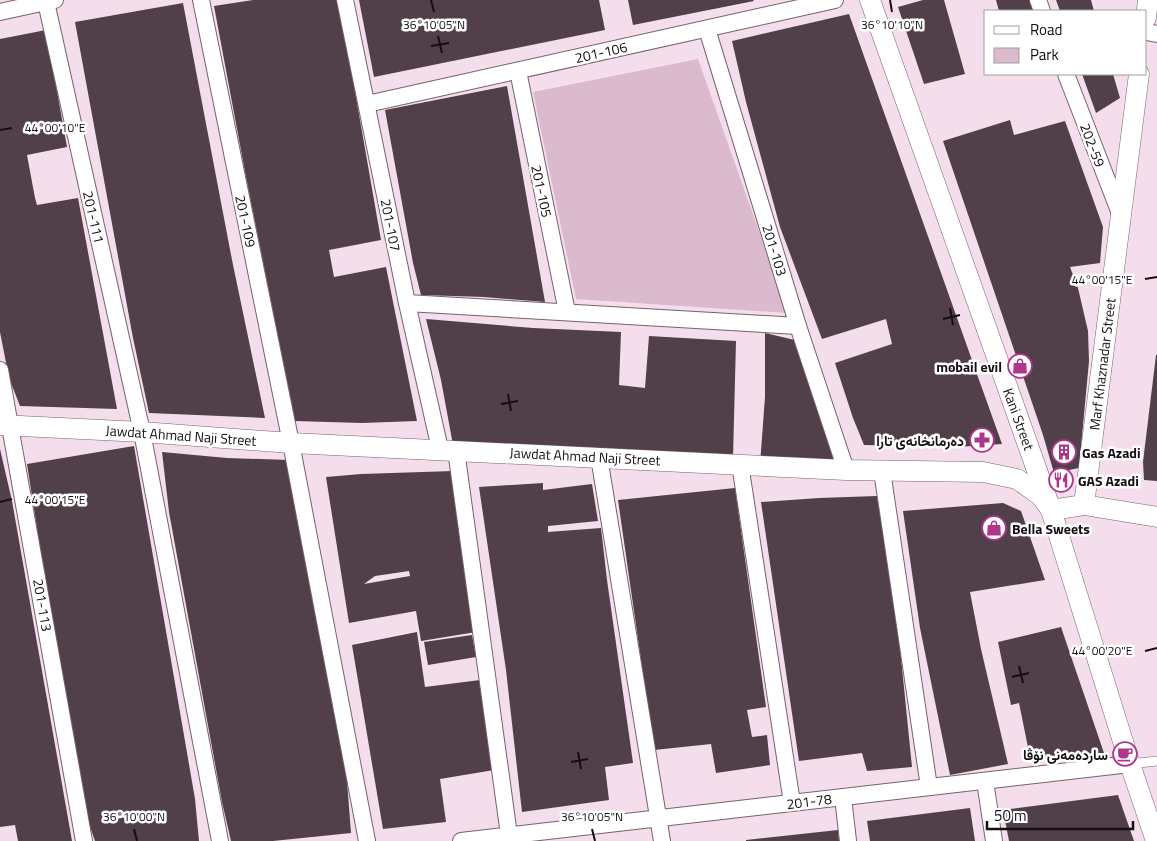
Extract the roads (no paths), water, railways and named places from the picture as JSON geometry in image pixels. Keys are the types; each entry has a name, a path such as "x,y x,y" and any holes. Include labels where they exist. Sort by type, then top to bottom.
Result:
{"street":[{"name":"201-109","path":"201,0 291,442 367,841"},
{"name":"201-107","path":"346,0 407,303 448,450 510,836"},
{"name":"201-106","path":"367,104 834,0"},
{"name":"Kani Street","path":"870,0 1051,510 1130,764 1156,841"},
{"path":"0,12 51,1"},
{"name":"201-111","path":"51,1 142,432 220,841"},
{"name":"201-103","path":"707,29 798,326 846,470"},
{"name":"201-105","path":"518,71 567,312"},
{"name":"202-59","path":"1066,75 1121,217"},
{"name":"Marf Khaznadar Street","path":"1084,505 1139,75"},
{"path":"407,303 798,326"},
{"name":"201-113","path":"0,370 6,425 84,841"},
{"name":"Jawdat Ahmad Naji Street","path":"6,425 291,442 846,470 983,472 1008,476 1029,486 1041,496 1051,510"},
{"path":"599,457 662,841"},
{"path":"740,464 792,803"},
{"path":"882,471 929,787"},
{"path":"1051,510 1084,505 1157,517"},
{"name":"201-78","path":"461,841 483,840 1130,764"},
{"path":"985,781 994,841"},
{"path":"842,797 848,841"}],"lane":[{"name":"201-78","path":"1130,764 1157,761"}],"place":[{"name":"mobail evil","path":"1020,366"},
{"name":"دەرمانخانەی تارا","path":"982,440"},
{"name":"Gas Azadi","path":"1064,452"},
{"name":"GAS Azadi","path":"1061,480"},
{"name":"Bella Sweets","path":"994,528"},
{"name":"ساردەمەنی نۆڤا","path":"1125,754"}]}
